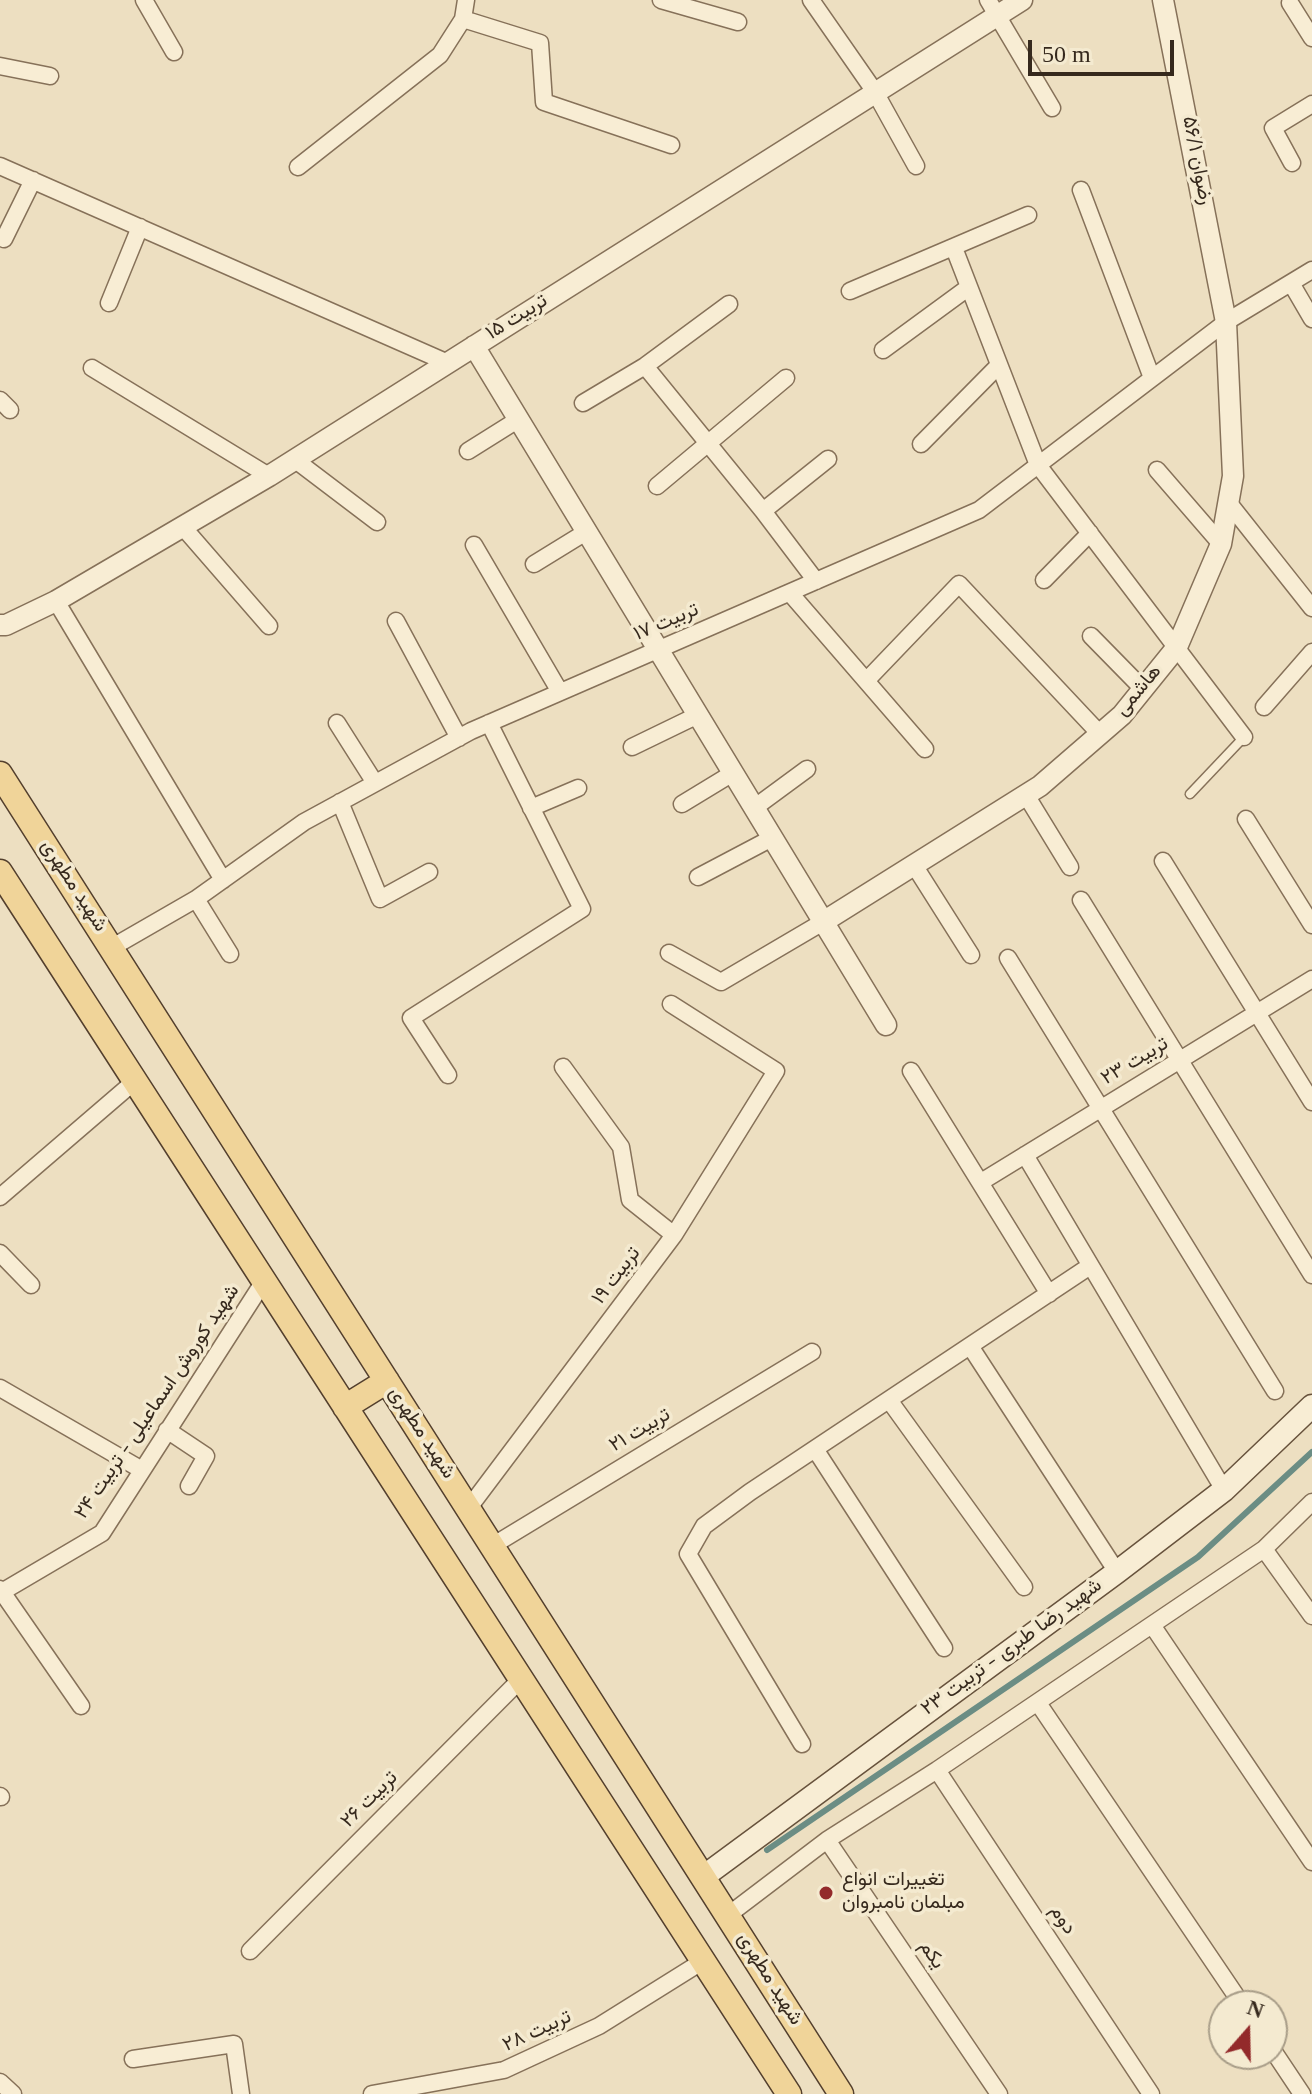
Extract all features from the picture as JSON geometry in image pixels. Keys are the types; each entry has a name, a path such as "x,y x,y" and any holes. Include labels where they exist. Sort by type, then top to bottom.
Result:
{"main road":[{"name":"شهید مطهری","path":"0,774 841,2094"},
{"path":"3,884 135,1081 789,2094"},
{"path":"345,1407 387,1381"},
{"name":"شهید رضا طبری - تربیت ۲۳","path":"703,1877 1224,1490 1312,1406"}],"street":[{"path":"144,0 174,52"},
{"path":"298,167 440,55 463,19 466,0"},
{"path":"661,0 738,22"},
{"path":"811,0 875,92 916,166"},
{"name":"تربیت ۱۵","path":"2,629 56,601 269,476 875,92 993,8 1022,0"},
{"name":"رضوان ۵۶/۱","path":"1163,0 1226,322"},
{"path":"1290,3 1312,38"},
{"path":"993,8 1052,108"},
{"path":"463,19 540,43 544,102 671,145"},
{"path":"0,66 50,76"},
{"path":"1292,163 1273,128 1312,104"},
{"path":"0,166 448,363"},
{"path":"4,239 33,180"},
{"path":"1081,190 1152,378"},
{"path":"850,291 1028,215"},
{"path":"109,303 140,227"},
{"path":"954,248 1038,465 1244,737"},
{"name":"تربیت ۱۷","path":"111,948 196,899 304,822 459,738 979,510 1226,322 1312,270"},
{"path":"1291,283 1312,319"},
{"path":"883,350 969,287"},
{"path":"583,403 645,366 729,304"},
{"name":"هاشمی","path":"823,922 1026,795 1122,715 1177,647 1221,544 1233,476 1226,322"},
{"path":"474,346 886,1025"},
{"path":"921,444 999,365"},
{"path":"645,366 816,581"},
{"path":"92,368 269,476"},
{"path":"657,486 786,378"},
{"path":"468,451 519,419"},
{"path":"294,459 377,522"},
{"path":"763,511 828,459"},
{"path":"1157,470 1221,544"},
{"path":"1228,502 1312,608"},
{"path":"183,527 269,626"},
{"path":"534,564 586,532"},
{"path":"1044,580 1090,533"},
{"path":"474,545 560,692"},
{"path":"866,681 959,584 1100,734"},
{"path":"790,593 925,749"},
{"path":"56,601 223,880"},
{"path":"396,621 459,738"},
{"path":"1091,636 1143,689"},
{"path":"1264,707 1312,652"},
{"path":"632,747 698,715"},
{"path":"337,723 375,783"},
{"path":"448,1075 411,1018 582,909 489,723"},
{"path":"754,808 807,769"},
{"path":"682,804 733,773"},
{"path":"531,808 578,788"},
{"path":"1026,795 1070,867"},
{"path":"340,802 380,899 429,872"},
{"path":"1246,819 1312,925"},
{"path":"698,877 772,838"},
{"path":"1163,861 1312,1102"},
{"path":"914,865 971,955"},
{"path":"196,899 230,954"},
{"path":"1081,900 1312,1275"},
{"path":"669,953 721,982 823,922"},
{"path":"1008,958 1275,1391"},
{"name":"تربیت ۲۳","path":"981,1182 1312,979"},
{"name":"تربیت ۱۹","path":"468,1509 674,1235 776,1071 671,1004"},
{"path":"563,1067 621,1147 630,1200 674,1235"},
{"path":"911,1071 1049,1294"},
{"path":"0,1197 135,1081"},
{"path":"1025,1155 1224,1490"},
{"path":"0,1253 31,1285"},
{"path":"802,1744 688,1554 704,1526 1090,1266"},
{"name":"شهید کوروش اسماعیلی - تربیت ۲۴","path":"1,1591 102,1533 264,1281"},
{"path":"970,1346 1117,1572"},
{"name":"تربیت ۲۱","path":"492,1546 812,1352"},
{"path":"0,1388 142,1470"},
{"path":"889,1400 1024,1587"},
{"path":"167,1430 206,1456 189,1486"},
{"path":"815,1449 944,1648"},
{"path":"727,1916 827,1840 1038,1703 1264,1549 1312,1502"},
{"path":"1264,1549 1312,1616"},
{"path":"1,1591 81,1706"},
{"path":"1152,1625 1312,1862"},
{"name":"تربیت ۲۶","path":"250,1951 521,1679"},
{"path":"1038,1703 1232,1990"},
{"name":"دوم","path":"937,1770 1151,2094"},
{"name":"یکم","path":"827,1840 999,2094"},
{"name":"تربیت ۲۸","path":"372,2094 504,2070 599,2026 703,1961"},
{"path":"133,2059 234,2044 241,2094"},
{"path":"1288,2069 1308,2093"},
{"path":"0,2082 13,2094"}],"lane":[{"path":"1190,794 1244,737"}],"waterway":[{"path":"767,1850 1198,1557 1312,1452"}],"place":[{"name":"تغییرات انواع مبلمان نامبروان","path":"826,1893"}]}
